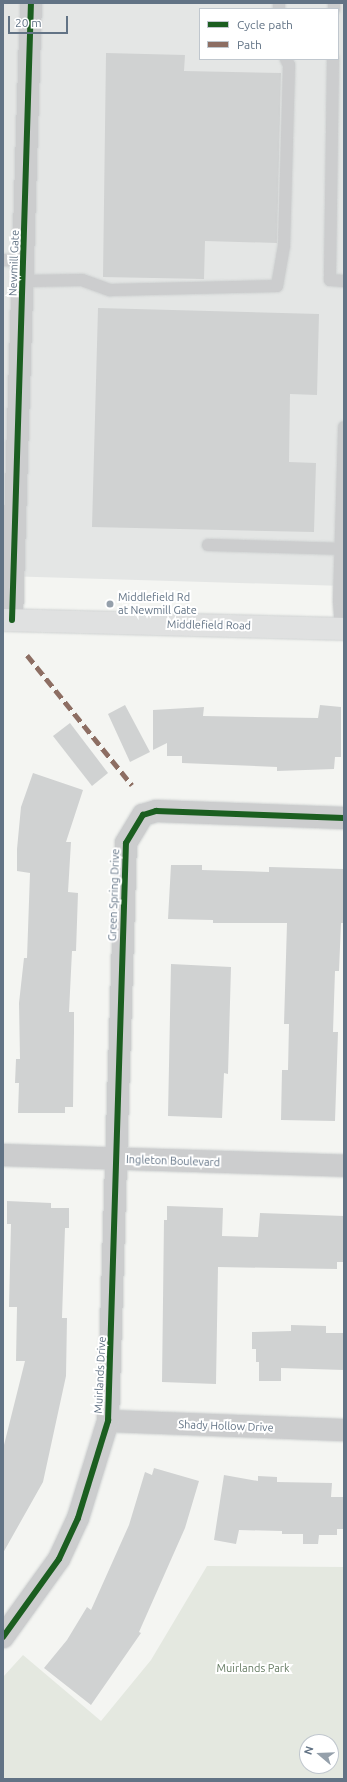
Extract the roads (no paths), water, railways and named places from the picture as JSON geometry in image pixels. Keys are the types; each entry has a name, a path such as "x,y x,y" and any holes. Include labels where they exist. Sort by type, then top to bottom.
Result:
{"main road":[{"name":"Middlefield Road","path":"8,620 342,629"}],"street":[{"name":"Newmill Gate","path":"8,620 25,271 31,3"},
{"name":"Green Spring Drive","path":"116,1159 125,861 126,843 133,828 144,815 156,811 344,818"},
{"name":"Ingleton Boulevard","path":"3,1155 344,1166"},
{"name":"Muirlands Drive","path":"3,1637 23,1613 62,1552 78,1518 108,1421 116,1159"},
{"name":"Shady Hollow Drive","path":"108,1421 344,1430"}],"lane":[{"path":"3,260 25,271 82,280 110,290 276,286 284,246 289,65 286,60"},
{"path":"333,60 330,280 344,281"},
{"path":"342,629 340,549 344,427"},
{"path":"208,545 340,549"}],"place":[{"name":"Middlefield Rd at Newmill Gate","path":"110,604"}],"park label":[{"name":"Muirlands Park","path":"253,1668"}]}
